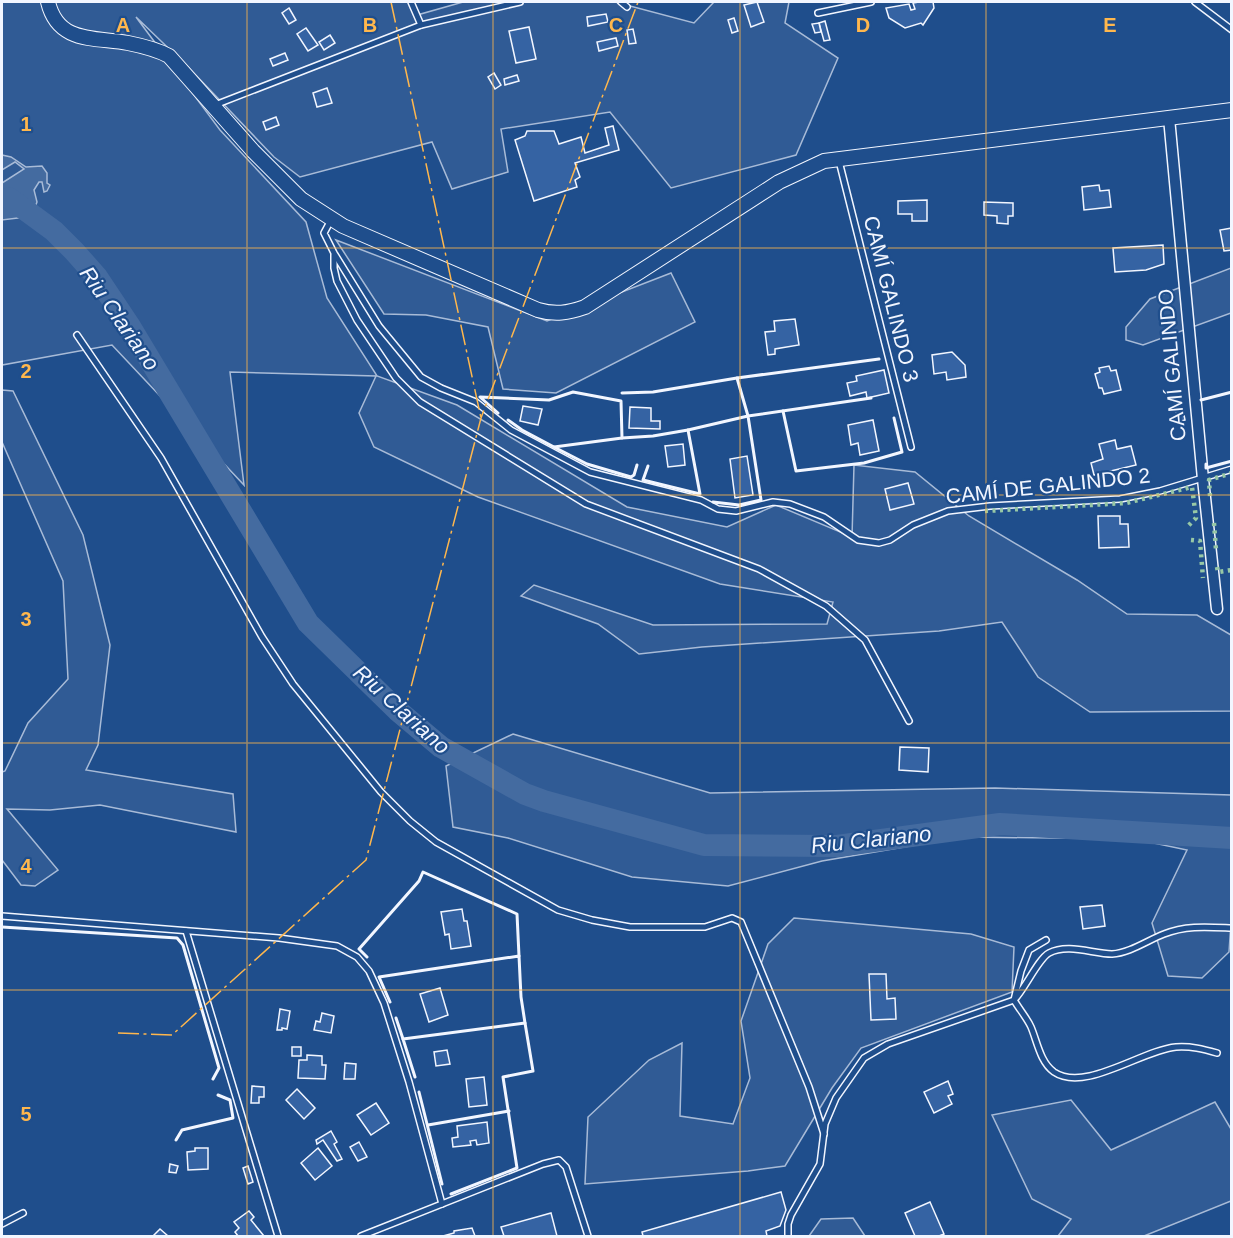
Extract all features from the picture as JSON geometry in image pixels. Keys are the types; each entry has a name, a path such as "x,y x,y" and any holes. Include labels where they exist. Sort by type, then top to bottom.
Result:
{"street":[{"path":"48,2 56,21 70,33 90,39 148,47 169,56 253,151 301,199 343,226 538,310 553,314 585,307 779,182 811,165 838,158 1232,110"},
{"name":"CAMÍ GALINDO","path":"1168,118 1217,609"}],"lane":[{"path":"411,2 420,26"},
{"path":"213,106 420,26 520,2"},
{"path":"621,2 627,7"},
{"path":"818,13 871,2"},
{"path":"1195,2 1232,30"},
{"name":"CAMÍ GALINDO 3","path":"838,158 911,447"},
{"name":"CAMÍ DE GALINDO 2","path":"332,218 324,233 334,253 379,326 422,377 441,388 476,402 511,430 590,472 701,500 718,509 736,511 773,502 790,504 824,517 858,540 879,543 890,540 913,525 948,511 990,506 1120,499 1203,479 1232,469"},
{"path":"334,253 334,268 338,280 357,320 396,378 420,402 586,504 759,569 826,606 865,640 909,721"},
{"path":"77,335 161,458 262,637 293,684 381,792 436,842 558,910 592,920 630,927 705,927 732,918 741,922 809,1087 824,1134"},
{"path":"2,916 322,943 348,951 363,963 384,1003 409,1082 442,1204"},
{"path":"788,1236 791,1215 820,1164 825,1124 836,1098 864,1058 888,1044 1014,1000 1022,992 1047,954 1054,951 1060,949 1114,954 1165,933 1187,927 1232,928"},
{"path":"186,931 278,1236"},
{"path":"1046,940 1029,950 1014,1000 1030,1026 1038,1049 1052,1071 1068,1078 1093,1075 1174,1047 1198,1047 1216,1053"},
{"path":"361,1236 543,1164 559,1160 566,1167 588,1236"},
{"path":"2,1224 23,1213"}],"shaded area":[{"path":"2,2 409,2 417,15 463,2 615,2 694,23 714,2 789,2 785,23 838,58 796,155 671,188 610,112 501,129 508,172 452,189 432,142 300,177 274,157 189,68 136,17 220,130 306,222 327,298 377,376 457,405 627,507 727,527 776,505 852,537 854,465 915,472 969,516 1077,580 1127,614 1197,615 1231,635 1231,711 1090,712 1038,677 1002,622 939,631 702,647 639,654 598,624 521,596 534,585 653,625 827,624 833,602 720,584 478,497 374,447 359,413 376,376 230,372 244,485 112,345 2,365"},
{"path":"2,155 11,157 26,167 42,166 47,173 47,183 50,185 47,191 44,192 42,182 39,182 34,190 37,202 34,216 2,220 2,183 24,169 15,162 2,170"},
{"path":"336,240 547,321 671,273 695,322 556,393 503,389 488,327 426,315 384,314"},
{"path":"1231,268 1231,313 1143,345 1126,340 1126,327 1150,299"},
{"path":"2,390 13,391 83,535 110,645 98,745 86,770 233,794 236,832 100,805 50,810 7,809 58,870 35,886 21,885 2,860 2,772 5,771 28,723 68,679 63,581 2,442"},
{"path":"513,734 710,793 995,788 1231,795 1232,908 1229,952 1202,978 1168,976 1152,923 1187,850 1135,839 963,837 822,861 728,886 632,877 508,838 453,827 446,766"},
{"path":"794,918 971,934 1014,947 1012,992 861,1048 832,1088 785,1166 585,1184 588,1117 649,1060 682,1043 680,1116 733,1124 750,1078 741,1021 768,944"},
{"path":"1071,1100 1111,1150 1215,1102 1231,1129 1231,1201 1144,1236 1058,1236 1071,1219 1032,1199 992,1115"},
{"path":"853,1218 865,1236 809,1236 821,1219"}],"building":[{"path":"757,2 764,22 751,27 744,5"},
{"path":"933,2 934,8 923,25 921,23 905,28 889,18 886,8 909,4 911,10 915,9 913,3"},
{"path":"289,8 296,20 289,24 282,13"},
{"path":"606,14 608,22 588,26 587,17"},
{"path":"734,18 738,31 732,33 728,20"},
{"path":"825,21 830,40 824,41 819,23"},
{"path":"819,23 821,32 815,33 812,24"},
{"path":"529,27 536,59 516,63 509,31"},
{"path":"306,28 318,45 308,51 297,34"},
{"path":"633,29 636,43 629,44 627,30"},
{"path":"330,35 335,43 324,50 319,42"},
{"path":"616,38 618,46 599,51 597,42"},
{"path":"285,53 288,60 273,66 270,59"},
{"path":"494,73 501,85 495,89 488,77"},
{"path":"517,75 519,81 505,85 504,79"},
{"path":"327,88 332,103 317,107 313,93"},
{"path":"276,117 279,125 266,130 263,122"},
{"path":"613,126 619,150 575,163 580,177 575,180 577,187 534,201 515,140 525,136 527,131 554,131 559,144 581,137 585,153 609,145 605,128"},
{"path":"1099,185 1100,191 1109,190 1111,207 1084,210 1082,187"},
{"path":"927,200 927,221 912,221 912,214 898,214 898,201"},
{"path":"984,202 1013,203 1013,216 1008,216 1008,224 997,223 997,216 984,215"},
{"path":"1232,228 1232,250 1224,251 1220,230"},
{"path":"1163,245 1164,264 1146,270 1115,272 1113,248"},
{"path":"795,319 799,345 775,349 775,354 768,355 765,332 775,331 774,321"},
{"path":"952,352 965,365 966,377 947,380 946,372 934,374 932,355"},
{"path":"1109,366 1111,371 1116,370 1121,390 1104,394 1102,388 1099,388 1095,374 1100,372 1099,368"},
{"path":"884,370 889,393 867,398 866,392 850,396 847,383 857,381 856,376"},
{"path":"523,406 542,409 538,425 520,421"},
{"path":"630,407 651,408 651,421 660,421 660,429 629,428"},
{"path":"1183,410 1185,420 1178,422 1176,412"},
{"path":"873,420 879,451 860,455 858,443 851,445 848,425"},
{"path":"1115,440 1117,449 1131,446 1136,465 1094,475 1091,463 1103,459 1099,444"},
{"path":"683,444 685,465 668,467 665,446"},
{"path":"747,456 753,495 735,498 730,459"},
{"path":"908,483 914,504 890,510 885,489"},
{"path":"1098,516 1120,516 1120,524 1128,524 1129,547 1099,548"},
{"path":"900,747 929,748 928,772 899,770"},
{"path":"1102,905 1105,926 1083,929 1080,907"},
{"path":"462,909 464,921 467,921 471,946 451,949 449,934 445,935 441,912"},
{"path":"869,974 886,974 887,999 895,998 896,1019 871,1020"},
{"path":"440,988 448,1015 429,1022 420,994"},
{"path":"280,1009 290,1011 287,1029 277,1030"},
{"path":"322,1013 334,1016 331,1033 314,1030 316,1021 320,1022"},
{"path":"292,1047 301,1047 301,1056 292,1056"},
{"path":"447,1050 450,1064 436,1066 434,1052"},
{"path":"307,1055 322,1056 322,1065 326,1065 325,1079 298,1078 299,1060 307,1060"},
{"path":"345,1063 356,1064 355,1079 344,1079"},
{"path":"484,1077 487,1105 469,1107 466,1079"},
{"path":"948,1081 953,1094 948,1096 952,1104 934,1113 924,1092"},
{"path":"252,1086 264,1087 264,1097 259,1097 259,1103 251,1103"},
{"path":"297,1089 315,1108 304,1119 286,1100"},
{"path":"376,1103 389,1123 371,1135 357,1115"},
{"path":"487,1122 489,1143 477,1145 476,1140 470,1141 471,1145 453,1147 452,1138 458,1137 457,1126"},
{"path":"331,1131 337,1142 334,1144 342,1159 337,1161 323,1140 317,1144 316,1140"},
{"path":"359,1142 367,1157 358,1161 350,1147"},
{"path":"195,1148 208,1148 208,1169 188,1170 187,1152 195,1151"},
{"path":"318,1148 332,1166 315,1180 301,1163"},
{"path":"170,1164 178,1166 176,1173 169,1172"},
{"path":"248,1166 253,1182 248,1184 243,1168"},
{"path":"781,1192 786,1210 780,1226 766,1231 767,1236 643,1236 642,1232"},
{"path":"930,1202 944,1234 915,1236 905,1213"},
{"path":"249,1211 254,1217 251,1220 264,1236 238,1236 235,1232 239,1228 234,1222"},
{"path":"551,1213 557,1236 504,1236 501,1227"},
{"path":"472,1228 475,1236 443,1236 454,1233 454,1231"},
{"path":"160,1229 168,1236 153,1236"}],"waterway":[{"name":"Riu Clariano","path":"9,198 54,231 97,277 129,325 308,623 397,710 441,747 525,794 704,845 837,846 1000,824 1232,838"}],"hedge":[{"path":"1210,496 1209,480 1232,473"},
{"path":"985,511 1126,503 1192,487 1196,518 1187,527"},
{"path":"1214,523 1216,550"},
{"path":"1191,540 1200,541 1203,578"},
{"path":"1217,567 1218,572 1232,570"}],"wall":[{"path":"737,378 879,359"},
{"path":"622,393 653,392 737,378 748,416 688,430"},
{"path":"498,413 480,397 549,400 573,392 621,401 622,438 554,447 508,420"},
{"path":"1201,400 1232,392"},
{"path":"713,502 739,505 761,500 748,416 871,398"},
{"path":"783,411 796,471 864,463 902,452 894,418"},
{"path":"622,438 688,430 700,494 643,480 648,466"},
{"path":"554,447 587,464 631,477 637,465"},
{"path":"1206,464 1206,468 1232,461"},
{"path":"367,957 359,949 419,881 423,872 517,914 519,956"},
{"path":"2,927 177,938 183,945 219,1068 213,1079"},
{"path":"390,1002 379,977 519,956 525,1023"},
{"path":"396,1018 403,1039"},
{"path":"415,1077 403,1039 525,1023 533,1071 503,1077 517,1168 451,1194"},
{"path":"419,1092 442,1184"},
{"path":"176,1140 182,1130 233,1118 230,1100 218,1095"},
{"path":"428,1125 509,1111"}],"power":[{"path":"391,2 481,418"},
{"path":"118,1033 172,1035 366,860 481,418 638,2"}]}
